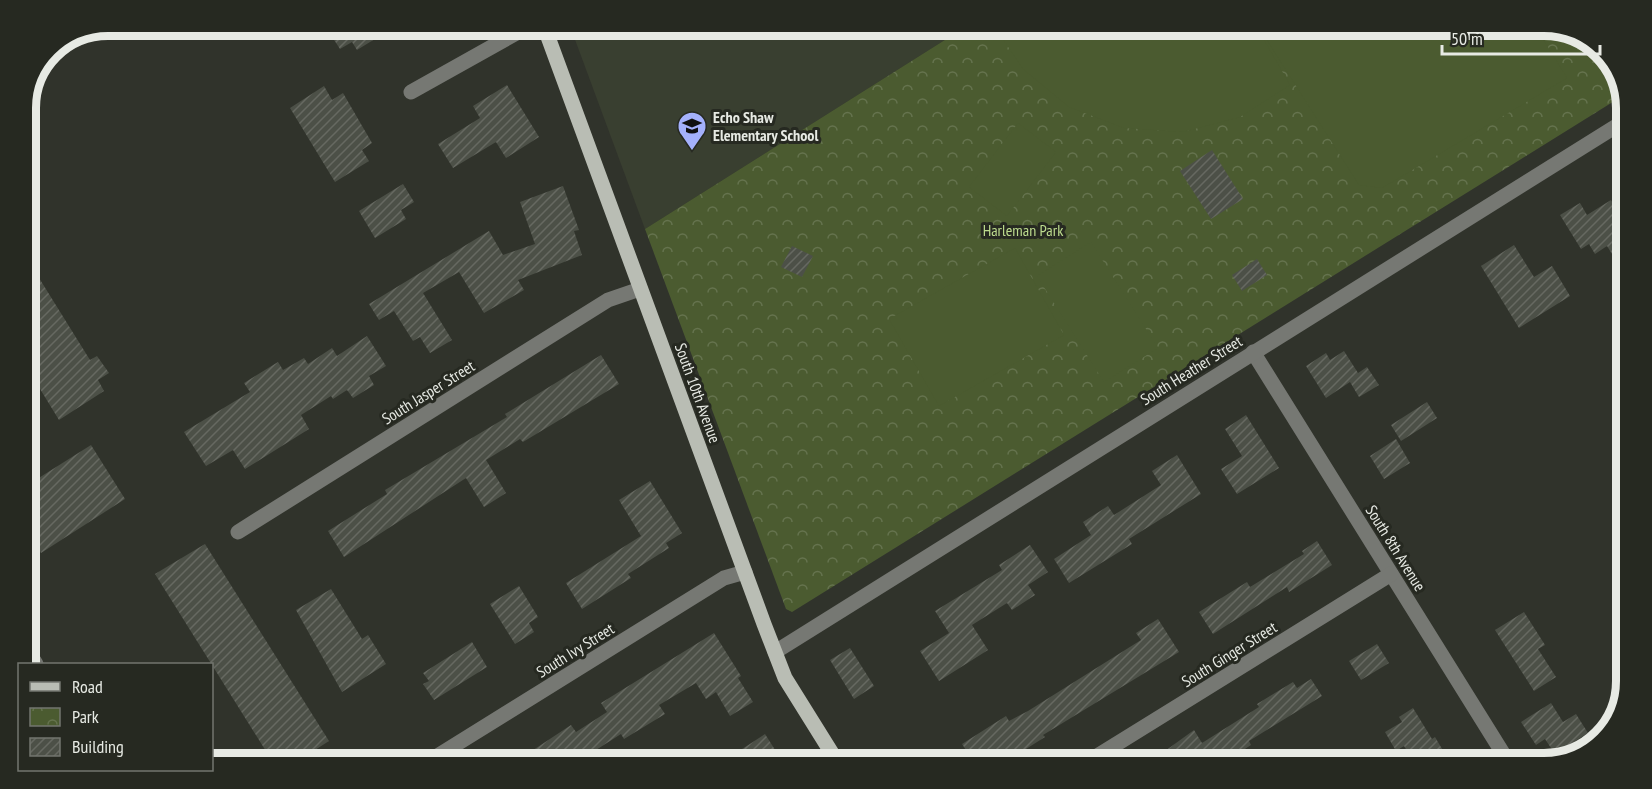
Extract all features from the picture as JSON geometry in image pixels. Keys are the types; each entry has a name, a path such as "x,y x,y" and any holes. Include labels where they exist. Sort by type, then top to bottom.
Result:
{"main road":[{"name":"South 10th Avenue","path":"548,36 785,678 831,753"}],"street":[{"path":"411,92 511,36"},
{"name":"South Heather Street","path":"775,652 1616,126"},
{"name":"South Jasper Street","path":"238,532 608,300 640,289"},
{"name":"South 8th Avenue","path":"1253,352 1502,753"},
{"name":"South Ivy Street","path":"444,753 724,578 745,572"},
{"name":"South Ginger Street","path":"1104,753 1391,574"}],"shaded area":[{"name":"Echo Shaw Elementary School","path":"574,36 951,36 645,229"}],"green space":[{"name":"Harleman Park","path":"951,36 1558,37 1572,41 1598,60 1609,76 1615,94 1616,100 792,612 786,609 645,229"},
{"path":"1001,36 1262,36 1290,85 1240,117 1183,132 1124,128 1069,107 1023,69"},
{"path":"1264,36 1541,36 1567,78 1382,188 1359,185"},
{"path":"1018,123 1056,152 1007,216 969,187"},
{"path":"1091,242 1158,348 1104,382 1037,276"},
{"path":"1015,248 1064,335 939,406 889,319"}],"building":[{"path":"332,36 380,36 357,50 352,42 340,49"},
{"path":"507,85 539,137 506,158 496,142 453,168 438,144 480,118 473,106"},
{"path":"324,86 332,100 343,93 372,143 362,150 369,161 335,182 290,108"},
{"path":"1212,150 1243,199 1211,219 1180,171"},
{"path":"403,184 414,202 401,210 406,219 375,238 359,211"},
{"path":"563,186 579,230 574,231 582,255 518,280 524,290 484,313 459,272 423,293 452,340 430,353 420,337 413,341 394,311 379,320 369,304 489,231 503,255 535,244 520,202"},
{"path":"1611,200 1616,209 1616,251 1612,254 1607,246 1595,254 1589,244 1581,249 1560,215 1580,203 1587,215"},
{"path":"1514,245 1534,277 1552,266 1570,296 1519,328 1481,266"},
{"path":"792,246 813,256 802,277 781,267"},
{"path":"1257,259 1267,275 1242,291 1232,275"},
{"path":"36,273 90,360 97,356 109,373 98,380 104,391 59,420 36,382"},
{"path":"367,336 386,366 369,376 374,385 353,398 347,390 333,399 331,396 301,415 309,429 245,469 233,450 206,466 184,432 250,392 244,383 278,362 283,370 304,358 308,364 332,348 337,356"},
{"path":"1344,351 1358,373 1367,367 1379,385 1359,397 1350,382 1326,398 1306,366 1326,353 1330,360"},
{"path":"601,355 619,384 523,442 520,439 486,460 506,493 484,507 466,478 344,557 328,531 387,494 385,490 507,417 505,414"},
{"path":"1427,402 1437,418 1401,441 1391,425"},
{"path":"1246,415 1279,468 1237,494 1221,469 1242,456 1225,429"},
{"path":"1396,439 1410,463 1384,479 1370,456"},
{"path":"91,445 125,499 41,553 36,545 36,480"},
{"path":"1177,455 1201,494 1129,539 1132,544 1069,583 1054,559 1091,535 1083,522 1108,506 1114,515 1161,485 1152,471"},
{"path":"650,481 682,533 666,543 669,548 628,574 631,578 582,609 566,583 641,536 619,500"},
{"path":"1317,541 1332,565 1289,592 1287,587 1213,634 1199,612 1247,582 1250,587 1304,554 1302,551"},
{"path":"205,544 329,741 310,753 267,753 213,667 213,663 211,663 155,574"},
{"path":"1030,545 1048,572 1028,585 1035,595 1012,610 1007,603 972,625 988,650 939,681 920,651 949,633 935,611 1002,570 999,565"},
{"path":"519,586 538,617 529,623 534,632 515,644 490,604"},
{"path":"331,589 362,639 368,635 386,664 342,692 296,610"},
{"path":"1524,612 1545,645 1538,649 1556,677 1534,691 1495,630"},
{"path":"1158,619 1179,652 1043,735 1045,737 1020,753 968,753 962,744 1006,716 1009,721 1028,711 1141,640 1136,633"},
{"path":"714,633 741,676 738,678 753,702 730,716 716,692 706,699 696,683 659,705 665,714 624,739 621,734 591,753 529,753 571,725 576,732 607,712 601,703"},
{"path":"472,642 487,667 434,700 423,684 429,681 423,673"},
{"path":"1377,644 1389,663 1361,680 1349,661"},
{"path":"850,648 874,686 854,699 830,660"},
{"path":"1311,679 1322,696 1249,741 1251,745 1239,753 1162,753 1194,730 1202,743 1259,707 1257,704 1293,682 1297,688"},
{"path":"1551,703 1563,722 1576,714 1588,733 1559,751 1554,752 1545,739 1536,745 1521,722"},
{"path":"1413,708 1432,739 1435,737 1444,753 1408,753 1404,746 1396,751 1385,732 1402,722 1399,717"},
{"path":"765,734 777,753 736,753"}],"place":[{"name":"Echo Shaw Elementary School","path":"692,152"}]}
